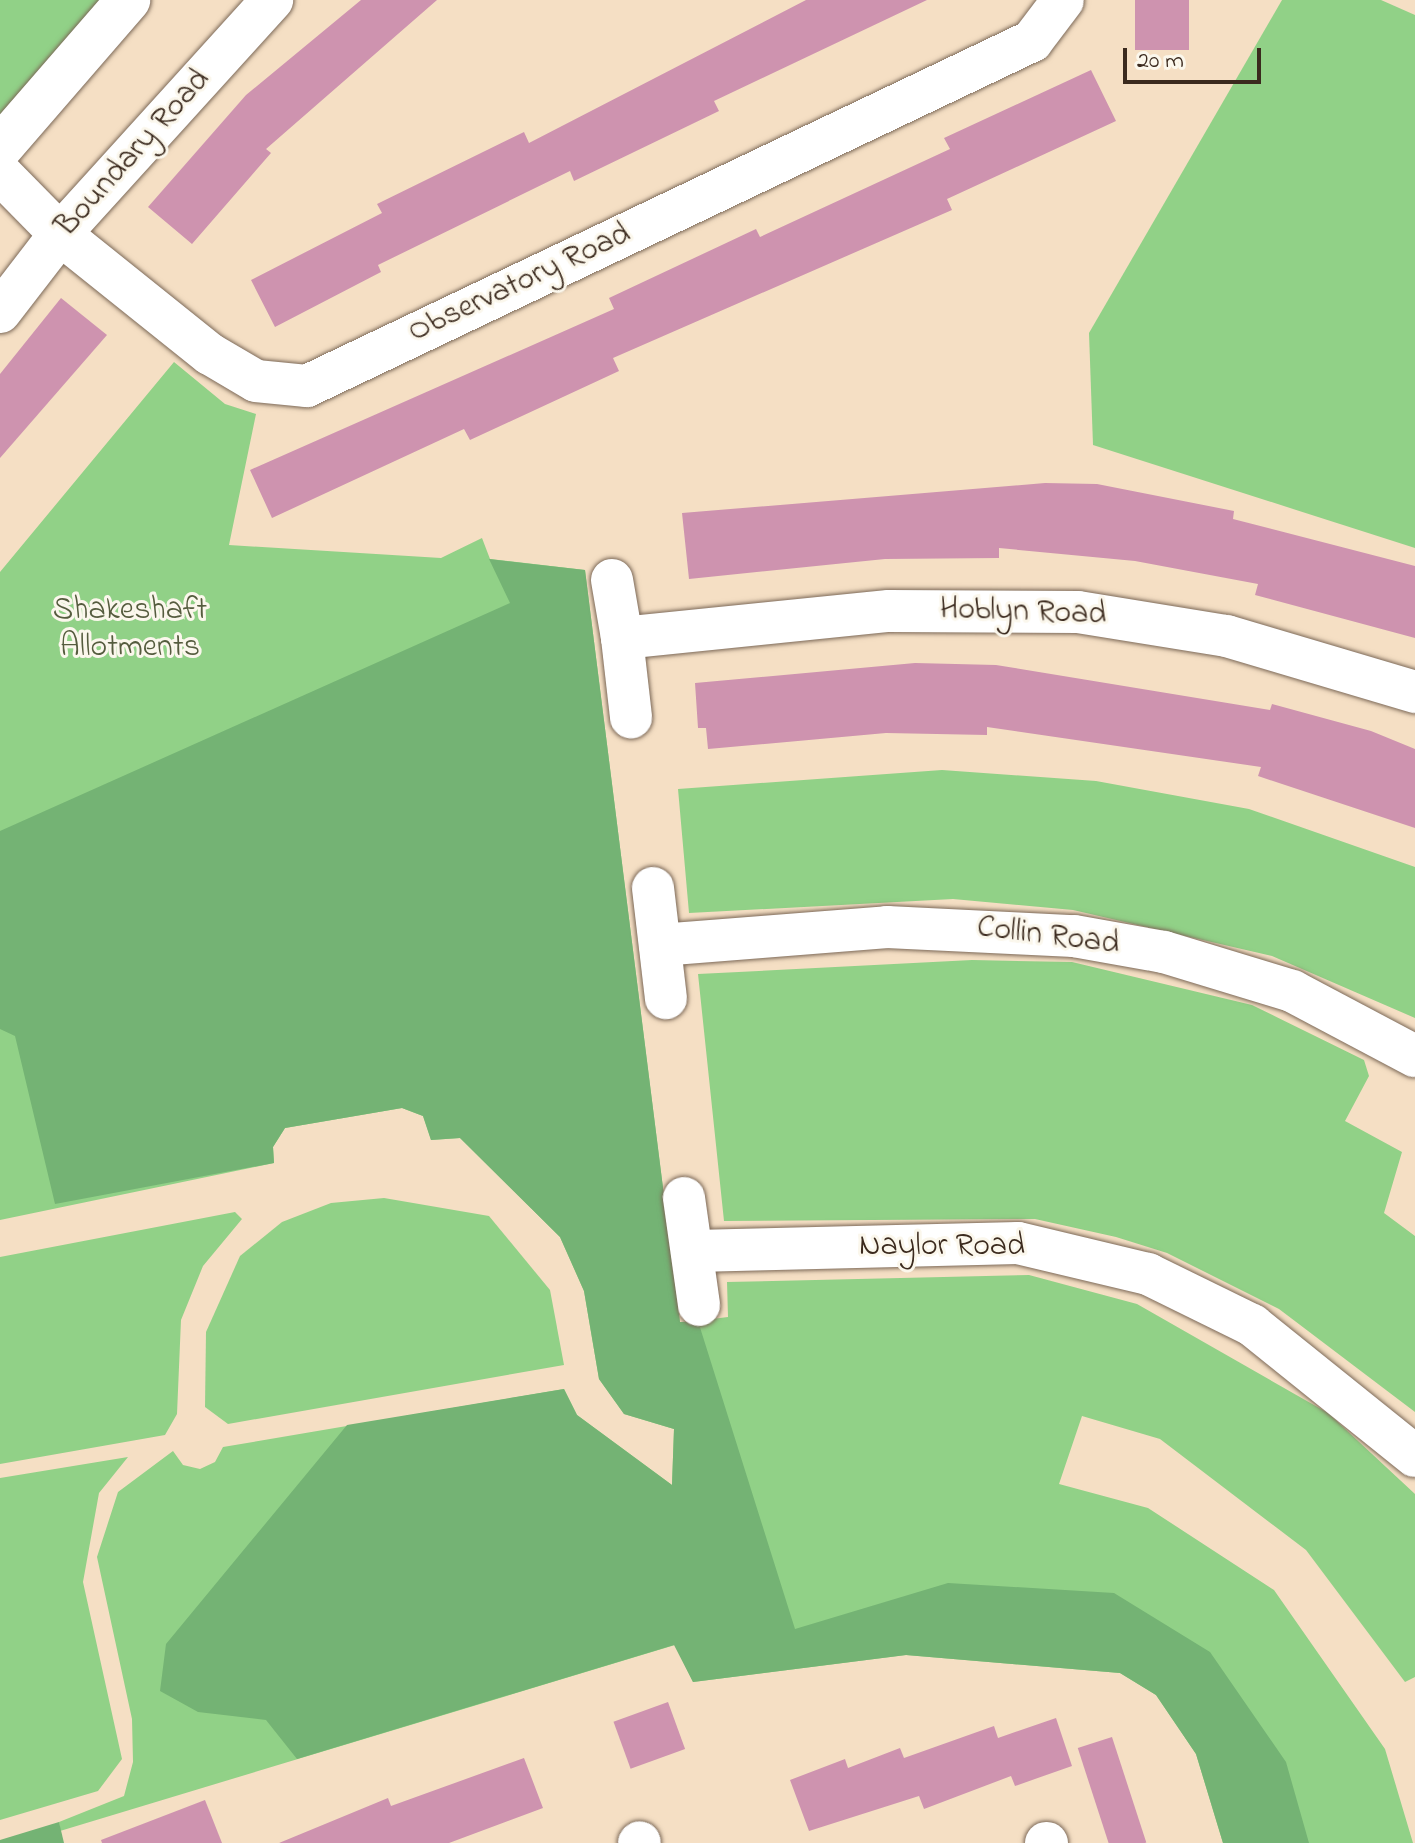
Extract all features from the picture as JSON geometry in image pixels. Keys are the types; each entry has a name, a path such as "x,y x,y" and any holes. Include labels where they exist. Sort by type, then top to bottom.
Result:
{"main road":[{"path":"0,148 128,0"}],"street":[{"name":"Boundary Road","path":"0,312 60,234 272,0"},
{"name":"Observatory Road","path":"0,173 60,234 210,354 256,381 307,386 1032,41 1063,0"},
{"path":"612,580 631,717"},
{"name":"Hoblyn Road","path":"622,638 889,611 1078,612 1242,639 1415,692"},
{"path":"653,888 666,998"},
{"name":"Collin Road","path":"660,945 887,927 1074,936 1164,952 1292,991 1415,1056"},
{"path":"684,1198 695,1251 699,1305"},
{"name":"Naylor Road","path":"695,1251 1018,1243 1135,1270 1252,1325 1415,1456"}],"green space":[{"path":"0,0 128,0 0,148"},
{"path":"1282,0 1381,0 1415,15 1415,548 1093,445 1089,333"},
{"name":"Shakeshaft Allotments","path":"174,362 225,404 256,414 229,545 441,558 482,538 490,559 585,570 680,1323 728,1317 727,1282 1029,1275 1137,1304 1328,1413 1415,1494 1415,1677 1405,1682 1306,1550 1160,1439 1082,1416 1059,1484 1148,1508 1274,1590 1385,1749 1413,1843 1223,1843 1196,1754 1156,1695 1120,1673 906,1655 693,1682 675,1645 60,1831 59,1822 124,1796 133,1762 132,1719 97,1557 118,1492 173,1451 183,1465 200,1469 215,1462 223,1447 564,1389 577,1415 672,1485 674,1429 624,1414 599,1379 584,1291 560,1237 460,1138 431,1140 423,1116 402,1108 285,1128 273,1147 274,1163 0,1220 0,572"},
{"path":"489,559 585,570 680,1322 698,1321 795,1629 948,1583 1114,1593 1210,1652 1286,1762 1309,1843 1223,1843 1196,1754 1156,1695 1120,1673 906,1655 693,1682 674,1645 297,1759 266,1720 198,1712 160,1691 166,1644 347,1425 564,1389 577,1415 672,1485 674,1429 624,1414 599,1379 584,1291 560,1237 460,1138 431,1140 423,1116 402,1108 285,1128 273,1147 274,1163 55,1204 15,1036 0,1029 0,831 510,603"},
{"path":"942,770 1096,781 1249,809 1415,867 1415,1018 1272,956 1073,910 953,899 689,913 678,789"},
{"path":"972,960 1072,962 1252,1005 1364,1060 1369,1076 1345,1121 1402,1152 1384,1213 1415,1236 1415,1412 1279,1309 1167,1253 1116,1237 1035,1219 724,1221 698,974"},
{"path":"384,1198 489,1216 550,1290 564,1365 228,1424 205,1407 206,1332 240,1256 282,1222 331,1203"},
{"path":"235,1212 242,1219 203,1266 181,1320 177,1414 165,1435 0,1464 0,1257"},
{"path":"128,1457 99,1493 83,1582 122,1759 98,1791 0,1820 0,1478"},
{"path":"59,1822 64,1843 0,1843 0,1840"}],"building":[{"path":"361,0 437,0 266,149 271,153 192,244 148,207 246,95"},
{"path":"806,0 927,0 714,101 719,111 574,181 570,171 378,265 381,272 275,327 251,280 382,213 377,204 524,132 529,143"},
{"path":"1135,0 1189,0 1189,50 1135,50"},
{"path":"1091,70 1116,121 947,199 952,210 613,358 619,371 470,440 464,429 272,518 250,470 614,309 609,298 756,229 760,237 950,149 944,138"},
{"path":"61,298 107,335 0,458 0,374"},
{"path":"1045,483 1097,484 1234,511 1233,519 1415,566 1415,638 1255,595 1258,584 1135,561 999,548 999,558 885,559 689,579 682,513"},
{"path":"915,663 996,665 1270,710 1272,704 1371,731 1415,749 1415,828 1258,776 1261,767 987,727 987,735 886,733 708,749 706,728 698,728 695,683"},
{"path":"668,1702 685,1749 631,1769 613,1722"},
{"path":"1056,1718 1072,1766 1015,1786 1011,1776 924,1809 919,1796 809,1831 790,1780 845,1759 848,1768 900,1748 904,1758 994,1726 998,1738"},
{"path":"1112,1737 1146,1843 1109,1843 1078,1748"},
{"path":"524,1758 543,1808 449,1843 279,1843 388,1798 391,1806"},
{"path":"205,1800 222,1843 102,1843 101,1840"}]}
